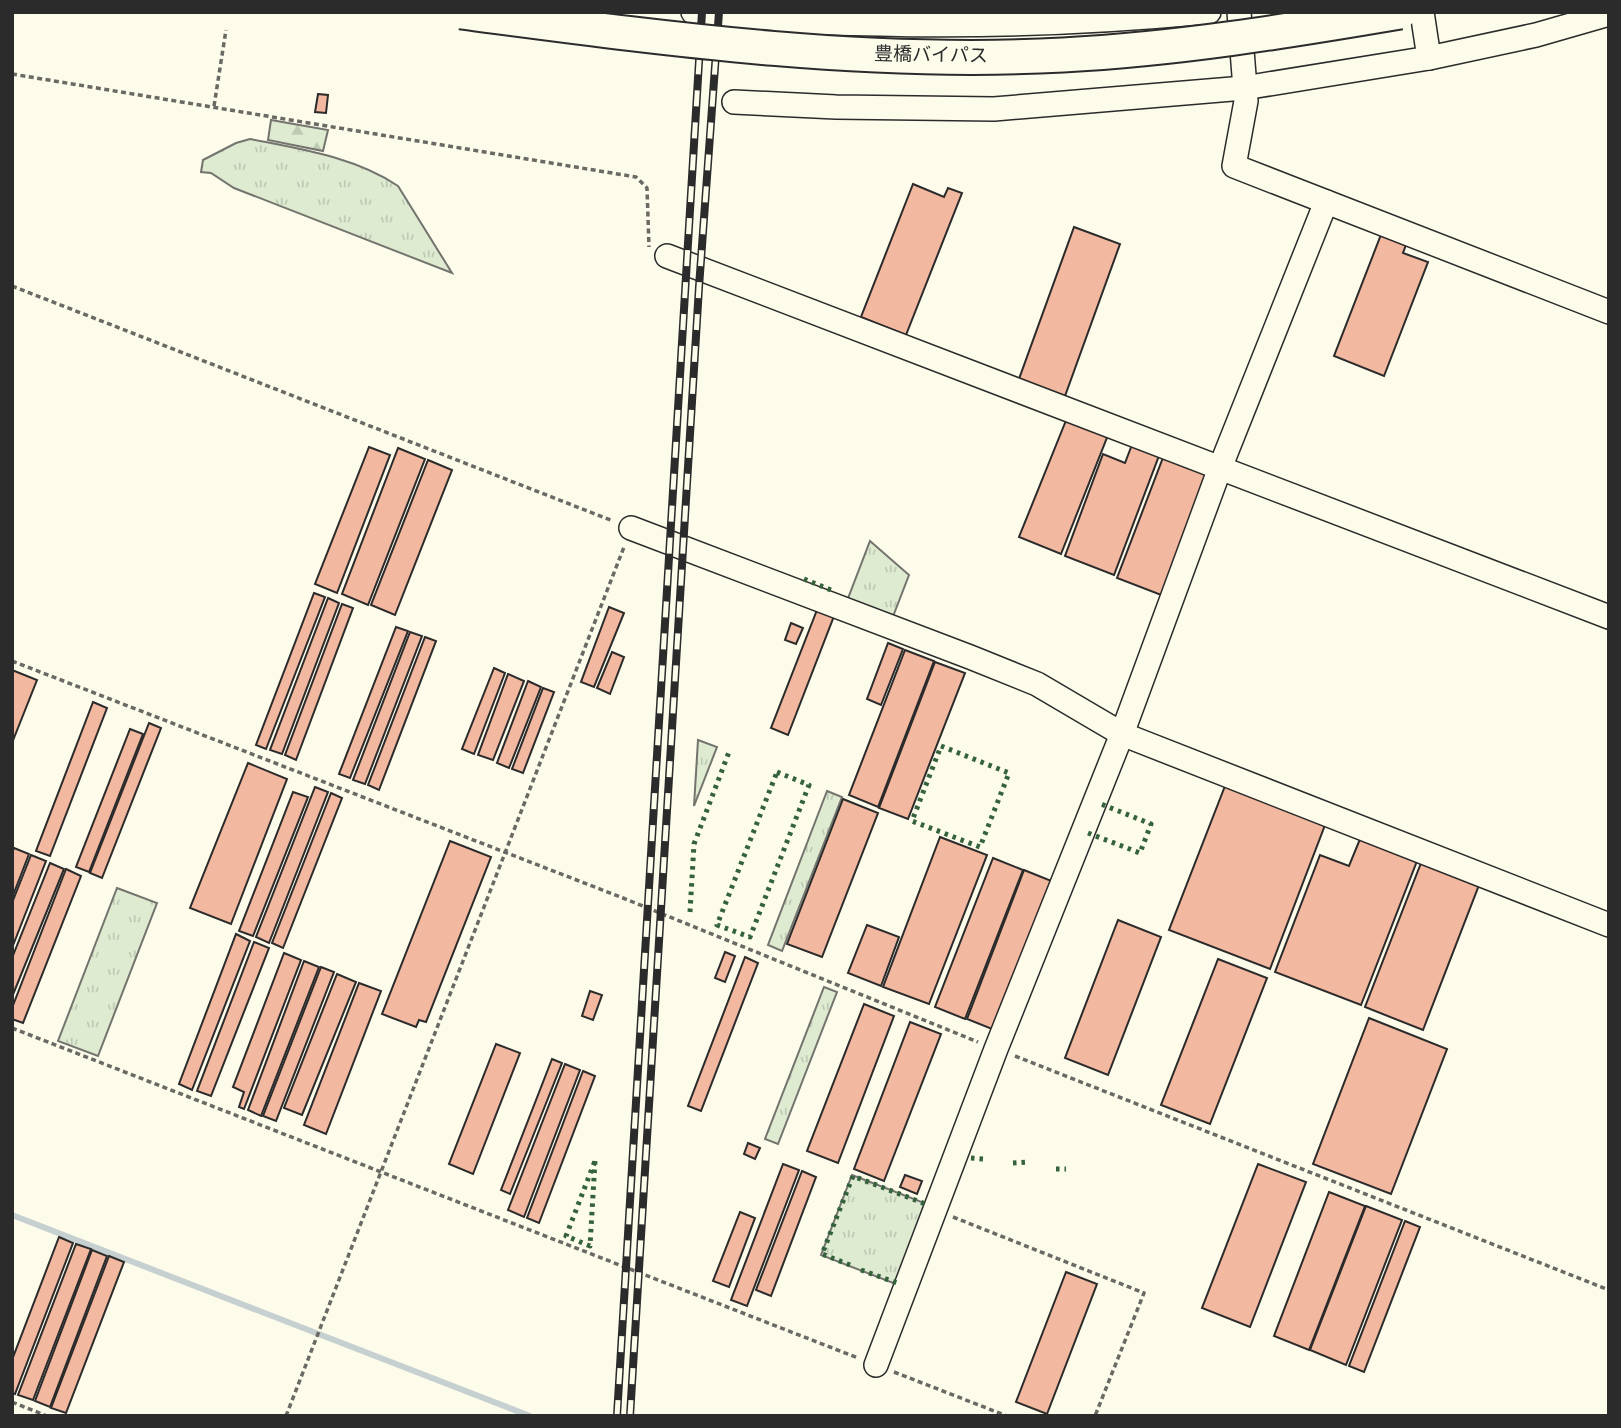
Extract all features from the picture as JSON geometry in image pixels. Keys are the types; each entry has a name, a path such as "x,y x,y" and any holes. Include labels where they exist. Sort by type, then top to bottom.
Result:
{"highway":[{"name":"豊橋バイパス","path":"461,12 691,41 905,56 997,56 1062,55 1219,42 1400,12"},
{"name":"豊橋バイパス","path":"551,12 807,40 908,43 1075,40 1218,29 1322,12"}],"street":[{"path":"693,12 739,19 965,26 1098,23 1209,12"},
{"path":"1239,12 1246,101 1234,166 1609,312"},
{"path":"1422,12 1429,58"},
{"path":"734,103 850,108 994,109 1244,88 1429,58 1536,35 1609,14"},
{"path":"876,1365 996,1049 1122,734 1220,468 1326,202"},
{"path":"667,256 1609,617"},
{"path":"631,528 1037,684 1122,734 1609,925"}],"path":[{"path":"214,106 226,30"},
{"path":"12,74 636,177 648,188 646,242 650,250 667,256"},
{"path":"12,286 631,528 286,1416"},
{"path":"12,661 1609,1290"},
{"path":"12,1028 1007,1416"},
{"path":"934,1209 1144,1293 1095,1416"},
{"path":"12,1402 47,1416"}],"green space":[{"path":"271,120 328,130 323,151 268,140"},
{"path":"250,139 345,161 398,186 452,273 234,188 211,173 201,172 203,160"},
{"path":"870,541 909,575 892,619 847,601"},
{"path":"698,740 717,747 694,806"},
{"path":"827,791 842,797 782,951 768,945"},
{"path":"117,888 157,903 98,1056 58,1041"},
{"path":"824,987 837,992 778,1144 765,1139"},
{"path":"852,1175 932,1206 901,1286 821,1255"}],"building":[{"path":"318,94 328,95 326,113 315,112"},
{"path":"913,184 944,197 948,188 962,193 906,335 861,317"},
{"path":"1074,227 1120,244 1065,396 1019,379"},
{"path":"1382,232 1407,242 1403,253 1428,262 1384,376 1334,356"},
{"path":"1067,418 1108,435 1061,554 1019,537"},
{"path":"1133,442 1160,453 1114,575 1065,556 1103,454 1125,463"},
{"path":"369,447 390,455 337,593 315,584"},
{"path":"398,448 425,459 368,605 342,594"},
{"path":"1164,455 1216,476 1169,598 1117,578"},
{"path":"428,460 452,470 395,615 371,605"},
{"path":"314,593 325,597 266,749 256,745"},
{"path":"328,598 339,603 282,754 270,750"},
{"path":"342,604 353,608 296,760 285,755"},
{"path":"609,607 624,613 594,687 581,682"},
{"path":"817,610 834,616 788,735 771,728"},
{"path":"791,623 803,628 796,644 785,640"},
{"path":"396,627 408,631 350,778 339,774"},
{"path":"410,632 422,636 365,784 353,780"},
{"path":"425,637 436,641 379,790 368,785"},
{"path":"888,643 903,649 881,705 867,699"},
{"path":"905,650 934,661 878,807 849,795"},
{"path":"612,652 624,657 610,694 597,688"},
{"path":"935,662 965,673 908,819 879,808"},
{"path":"494,668 505,673 474,754 462,749"},
{"path":"12,670 37,680 12,743"},
{"path":"508,674 524,681 493,760 478,755"},
{"path":"528,681 541,687 509,768 497,763"},
{"path":"543,688 554,692 523,773 512,769"},
{"path":"93,702 107,708 50,856 36,851"},
{"path":"149,723 161,728 102,878 90,873"},
{"path":"130,729 143,734 89,872 76,867"},
{"path":"248,763 287,779 231,924 190,908"},
{"path":"1225,786 1325,825 1270,969 1169,930"},
{"path":"315,787 328,792 269,943 256,937"},
{"path":"293,792 308,797 253,936 239,931"},
{"path":"331,793 342,798 283,948 272,943"},
{"path":"843,799 878,813 822,957 787,944"},
{"path":"940,837 987,855 929,1004 883,987"},
{"path":"1360,839 1417,861 1361,1005 1275,972 1320,855 1349,866"},
{"path":"450,841 491,857 426,1022 419,1020 416,1027 382,1014"},
{"path":"14,848 29,854 12,898 12,853"},
{"path":"31,855 46,861 12,948 12,903"},
{"path":"993,858 1023,870 965,1019 935,1007"},
{"path":"50,863 64,869 12,997 12,958"},
{"path":"1421,863 1479,885 1423,1030 1365,1007"},
{"path":"66,869 81,876 23,1023 12,1019 12,1008"},
{"path":"1024,870 1054,882 997,1031 967,1019"},
{"path":"1118,920 1161,937 1108,1075 1065,1058"},
{"path":"867,925 899,937 881,986 848,973"},
{"path":"236,934 250,941 192,1090 179,1084"},
{"path":"254,942 269,948 211,1096 197,1091"},
{"path":"725,952 735,956 725,982 715,978"},
{"path":"284,953 301,960 244,1109 239,1107 244,1092 233,1087"},
{"path":"745,957 758,963 701,1111 688,1106"},
{"path":"1218,959 1267,978 1210,1124 1161,1105"},
{"path":"304,961 319,967 261,1116 248,1110"},
{"path":"321,967 334,972 276,1121 263,1116"},
{"path":"337,974 356,982 302,1115 284,1108"},
{"path":"359,983 381,991 326,1134 304,1125"},
{"path":"590,991 602,995 593,1020 582,1016"},
{"path":"864,1004 894,1016 838,1163 807,1151"},
{"path":"1369,1018 1447,1049 1391,1194 1313,1164"},
{"path":"910,1022 941,1034 884,1181 854,1169"},
{"path":"496,1044 520,1053 473,1174 449,1164"},
{"path":"552,1059 562,1063 510,1194 501,1190"},
{"path":"565,1064 580,1070 524,1217 508,1210"},
{"path":"583,1071 595,1076 539,1223 527,1218"},
{"path":"748,1143 760,1148 755,1159 744,1154"},
{"path":"783,1164 799,1170 747,1306 731,1300"},
{"path":"1258,1164 1306,1182 1250,1327 1202,1308"},
{"path":"802,1171 816,1177 771,1296 756,1290"},
{"path":"905,1175 922,1181 917,1194 900,1187"},
{"path":"1329,1192 1365,1206 1309,1350 1274,1336"},
{"path":"1366,1206 1402,1220 1346,1365 1310,1350"},
{"path":"740,1212 755,1218 729,1287 713,1281"},
{"path":"1405,1221 1420,1227 1364,1372 1349,1366"},
{"path":"59,1237 73,1243 15,1394 12,1393 12,1360"},
{"path":"76,1244 91,1249 33,1400 18,1395"},
{"path":"92,1250 107,1256 50,1407 35,1401"},
{"path":"109,1256 124,1262 66,1413 51,1408"},
{"path":"1066,1272 1097,1284 1047,1414 1016,1402"}],"waterway":[{"path":"12,1215 530,1416"}],"railway":[{"path":"617,1416 702,12"},
{"path":"630,1416 699,287 719,12"}],"hedge":[{"path":"804,579 831,590"},
{"path":"941,746 1009,773 980,847 912,821 941,746"},
{"path":"690,912 694,844 729,752"},
{"path":"777,772 809,785 750,937 717,925 777,772"},
{"path":"1088,833 1140,853 1151,824 1101,804"},
{"path":"971,1158 983,1159"},
{"path":"595,1161 590,1246 566,1236 595,1161"},
{"path":"1013,1163 1029,1162"},
{"path":"1056,1169 1066,1169"},
{"path":"850,1265 822,1254 853,1176 928,1205"},
{"path":"861,1270 900,1284"}]}
